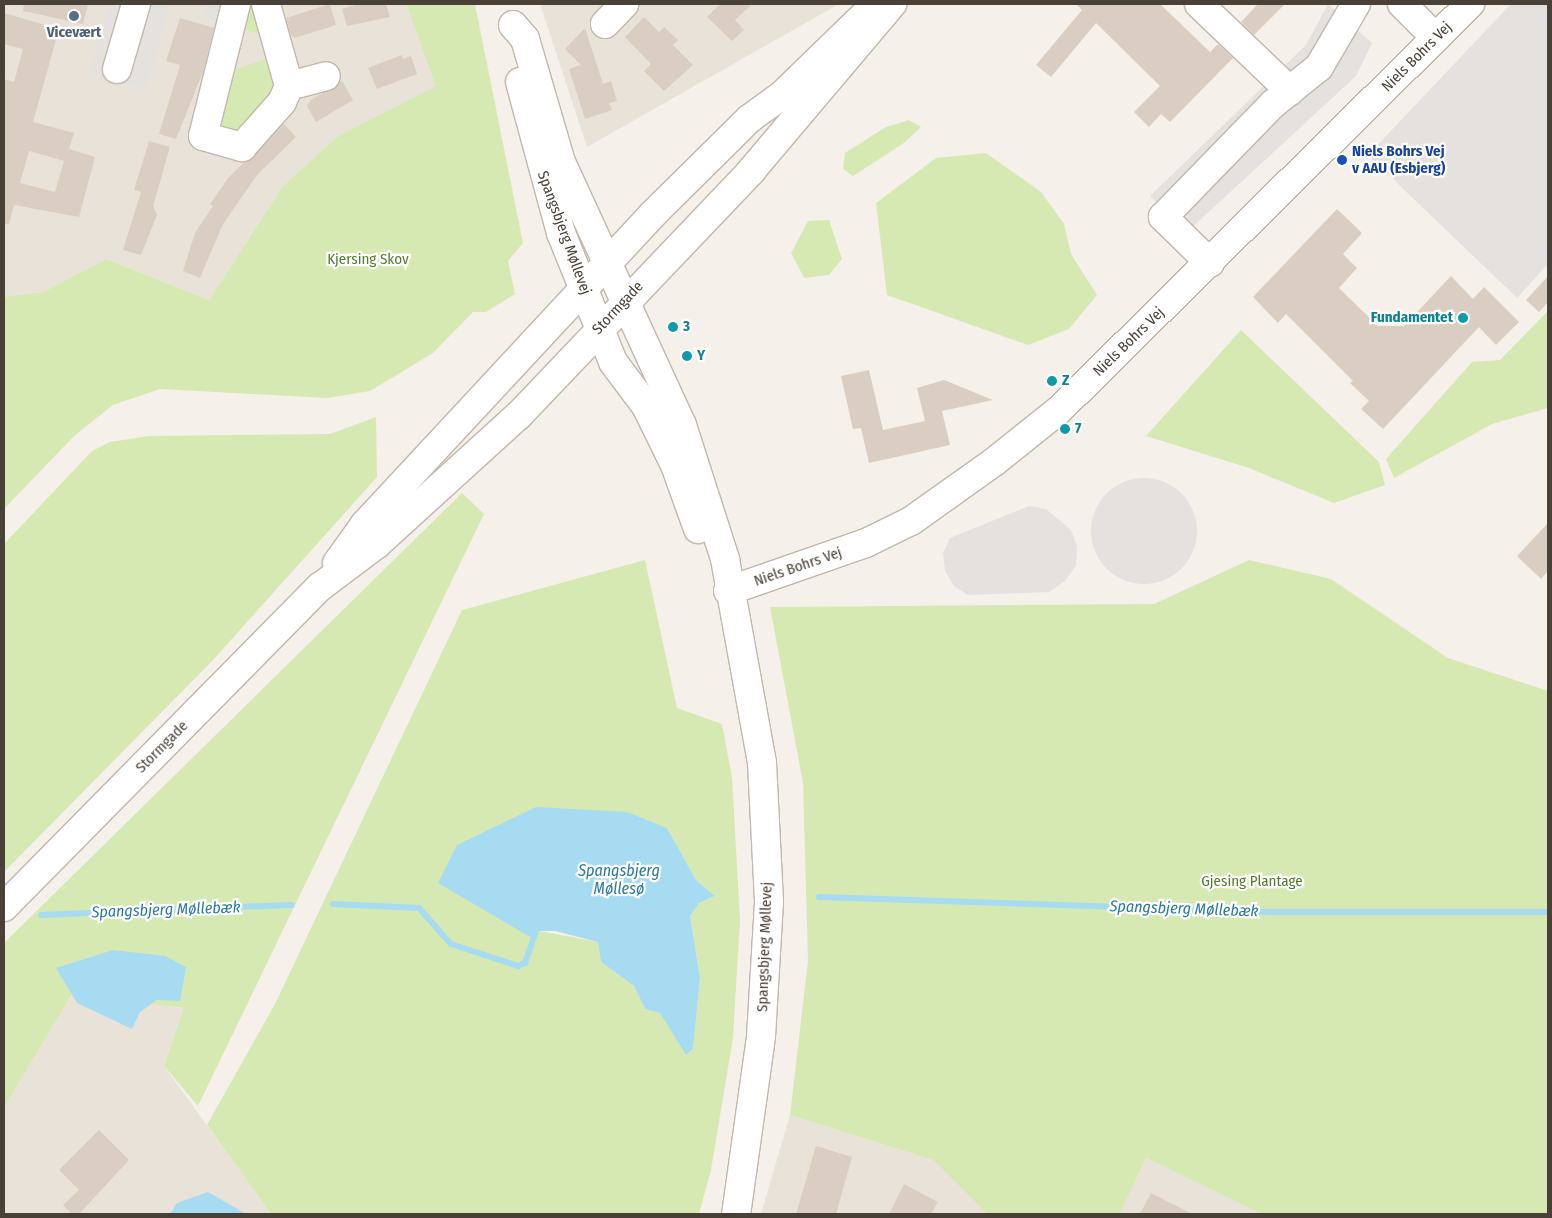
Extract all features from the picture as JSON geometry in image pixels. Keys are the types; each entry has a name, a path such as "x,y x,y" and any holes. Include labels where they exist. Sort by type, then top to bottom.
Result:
{"street":[{"path":"117,69 136,4"},
{"path":"236,4 203,136 242,147 282,102 289,86 266,4"},
{"path":"605,24 624,4"},
{"path":"591,309 761,133 781,96 877,4"},
{"name":"Stormgade","path":"320,587 365,524 616,285 751,171 892,4"},
{"path":"1199,4 1290,91"},
{"path":"1210,263 1163,217 1290,91 1319,67 1356,4"},
{"path":"1402,4 1436,38"},
{"name":"Niels Bohrs Vej","path":"728,591 825,560 924,511 1059,410 1210,263 1470,4"},
{"name":"Spangsbjerg Møllevej","path":"510,15 525,39 561,162 685,433 725,559 728,591 762,763 769,902 761,1037 736,1214"},
{"name":"Spangsbjerg Møllevej","path":"510,15 511,45 541,173 591,309 612,362 646,406 671,457 712,565 728,591"},
{"path":"289,86 326,76"},
{"name":"Stormgade","path":"4,907 320,587 377,544 408,513 519,415 591,309"}],"shaded area":[{"path":"4,4 406,4 437,86 338,136 283,186 209,300 106,259 43,292 4,297"},
{"path":"109,4 169,4 146,89 89,74"},
{"path":"206,4 225,4 220,21 203,16"},
{"path":"540,4 839,4 587,147"},
{"path":"1328,4 1372,43 1356,76 1187,232 1150,196 1306,45"},
{"path":"1511,4 1548,4 1548,264 1517,298 1368,155"},
{"path":"1144,478 1164,482 1182,493 1193,511 1197,531 1193,551 1182,569 1164,580 1144,584 1124,580 1106,569 1095,551 1091,531 1095,511 1106,493 1124,482"},
{"path":"1029,506 1046,509 1071,530 1077,546 1076,565 1066,580 1049,592 968,595 954,586 945,571 943,553 950,538"},
{"path":"72,994 185,1008 164,1066 271,1214 4,1214 4,1108"},
{"path":"790,1115 933,1160 987,1214 761,1214"},
{"path":"1146,1158 1261,1214 1120,1214"}],"green space":[{"path":"244,4 256,4 267,36 237,28"},
{"name":"Kjersing Skov","path":"406,4 475,4 523,243 508,261 515,294 486,312 473,312 433,353 370,391 327,398 160,389 113,405 74,436 4,509 4,297 43,292 106,259 209,300 283,186 338,136 436,86"},
{"path":"271,57 277,86 272,101 235,135 221,133 214,116 228,72"},
{"path":"909,120 921,127 904,143 853,176 843,169 845,153 886,127"},
{"path":"986,153 1041,192 1064,224 1071,254 1097,295 1069,329 1028,345 887,295 876,203 936,158"},
{"path":"829,220 842,259 829,275 804,278 791,253 808,221"},
{"path":"1548,311 1548,408 1492,424 1394,478 1386,459 1472,362 1500,360"},
{"path":"1241,330 1379,462 1385,485 1334,503 1249,468 1146,436"},
{"path":"376,417 377,477 214,659 4,872 4,544 92,451 110,442 149,436 330,434"},
{"path":"462,493 484,514 198,1106 164,1066 184,1008 72,994 4,1108 4,943"},
{"path":"645,560 677,708 722,724 732,777 740,920 733,1038 711,1170 699,1214 271,1214 207,1125 275,1004 462,610","holes":["667,828 696,880 715,896 699,903 690,916 700,978 693,1049 686,1054 660,1013 645,1009 634,986 601,962 599,942 539,931"]},
{"name":"Gjesing Plantage","path":"1249,560 1331,579 1448,658 1548,691 1548,1214 1261,1214 1146,1158 1120,1214 987,1214 933,1160 790,1115 808,961 803,783 770,607 1154,604"}],"water":[{"name":"Spangsbjerg Møllesø","path":"536,807 627,812 667,828 696,880 715,896 699,903 690,916 700,978 693,1049 686,1055 660,1013 645,1009 634,986 601,962 598,942 555,931 539,931 532,938 438,883 457,845"},
{"path":"113,950 165,956 186,967 180,1001 157,1000 140,1012 132,1029 77,1003 56,968"},
{"path":"208,1192 246,1214 170,1214 177,1203"}],"building":[{"path":"24,4 88,4 83,24 23,11"},
{"path":"330,4 336,25 295,38 291,35 286,18"},
{"path":"358,4 386,4 390,17 347,26 342,9"},
{"path":"720,4 752,4 735,20 744,30 732,41 707,17"},
{"path":"1076,4 1160,4 1210,52 1218,44 1233,58 1170,122 1161,114 1149,127 1134,112 1160,86 1096,23 1051,77 1036,65 1082,10"},
{"path":"1258,4 1285,4 1254,35 1241,22"},
{"path":"4,13 59,29 33,122 74,133 69,149 95,157 79,217 14,205 9,224 4,224 4,79 14,82 23,49 4,44","holes":["29,151 64,161 55,192 20,183"]},
{"path":"644,17 659,32 664,27 678,40 673,45 693,65 664,91 644,71 651,64 625,37"},
{"path":"180,18 214,28 203,72 176,139 159,134 180,65 166,61"},
{"path":"585,28 603,84 611,81 617,101 609,103 612,110 585,119 569,69 581,65 565,49"},
{"path":"402,55 403,59 411,56 417,74 377,89 368,68"},
{"path":"342,81 353,100 316,122 307,106 311,100"},
{"path":"284,124 296,137 257,175 223,224 200,278 183,271 195,233 213,206 210,204 229,177"},
{"path":"149,141 170,147 153,206 157,215 141,255 123,250 141,192 134,190"},
{"name":"Fundamentet","path":"1337,209 1362,233 1343,254 1357,268 1339,288 1378,326 1404,326 1451,276 1473,299 1484,287 1519,322 1496,345 1479,327 1383,429 1361,409 1369,401 1350,383 1353,381 1286,314 1278,323 1253,297"},
{"path":"1548,276 1548,302 1539,312 1526,300"},
{"path":"869,370 883,430 925,421 917,388 944,380 993,400 942,411 950,445 869,463 861,428 853,429 841,376"},
{"path":"1548,523 1548,571 1541,579 1517,556"},
{"path":"99,1130 129,1160 79,1214 72,1214 63,1205 79,1190 59,1170"},
{"path":"816,1146 852,1157 836,1214 796,1214"},
{"path":"904,1184 938,1202 931,1214 889,1214"},
{"path":"1151,1193 1192,1214 1140,1214"}],"waterway":[{"name":"Spangsbjerg Møllebæk","path":"819,897 1271,912 1548,912"},
{"name":"Spangsbjerg Møllebæk","path":"333,904 419,908 451,944 518,966 525,963 536,931"},
{"name":"Spangsbjerg Møllebæk","path":"41,915 292,905"}],"place":[{"name":"Vicevært","path":"74,16"},
{"name":"Niels Bohrs Vej v AAU (Esbjerg)","path":"1342,160"},
{"name":"Fundamentet","path":"1463,318"},
{"name":"3","path":"673,327"},
{"name":"Y","path":"687,356"},
{"name":"Z","path":"1052,381"},
{"name":"7","path":"1065,429"}]}
